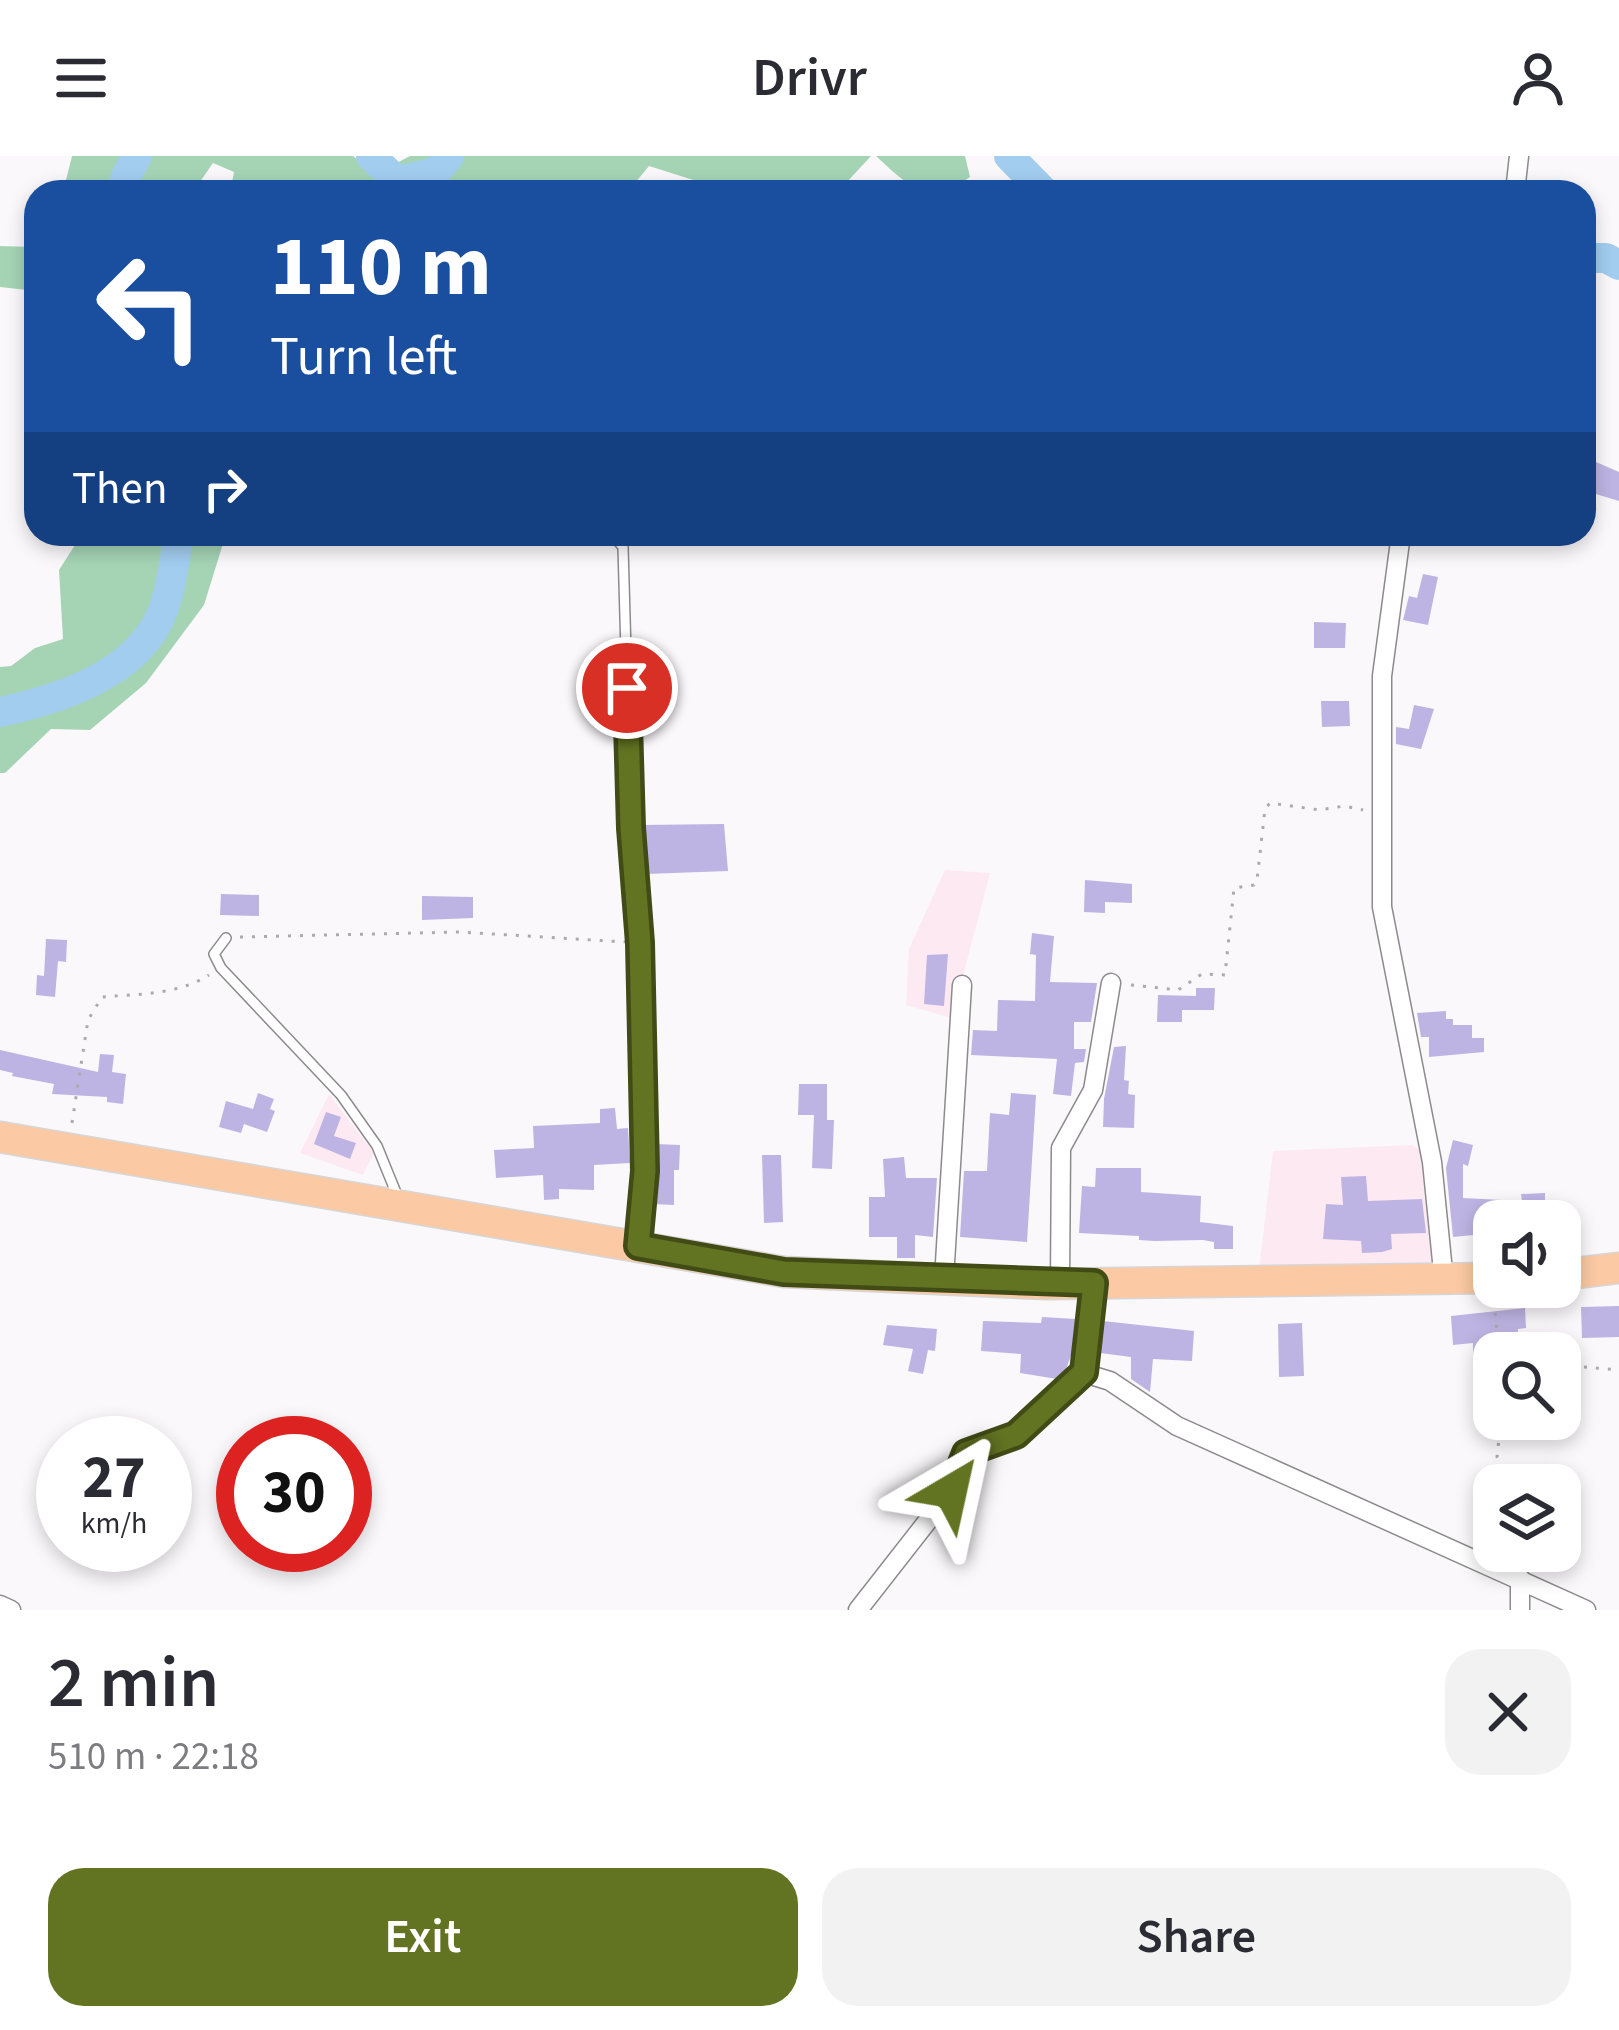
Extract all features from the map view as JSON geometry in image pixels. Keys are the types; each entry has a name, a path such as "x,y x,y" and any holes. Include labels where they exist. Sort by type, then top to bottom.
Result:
{"main road":[{"path":"0,1138 784,1272 1060,1284 1473,1279"},
{"path":"1581,1273 1619,1268"}],"street":[{"path":"1399,546 1382,676 1382,908 1432,1162 1444,1281"},
{"path":"1060,1284 1060,1148 1093,1090 1111,983"},
{"path":"944,1279 962,985"},
{"path":"858,1610 951,1491 966,1453 1016,1435 1084,1372 1094,1283"},
{"path":"1084,1372 1110,1381 1177,1426 1586,1610"},
{"path":"1520,1579 1520,1610"},
{"path":"0,1605 11,1610"}],"lane":[{"path":"621,546 640,943 645,1171 638,1246"},
{"path":"226,938 214,954 221,968 341,1095 377,1146 401,1205"}],"path":[{"path":"1111,983 1178,990 1202,974 1225,975 1234,888 1254,885 1257,880 1265,808 1270,803 1364,811 1382,804"},
{"path":"226,938 460,932 640,943"},
{"path":"68,1149 88,1020 102,997 155,993 197,983 221,968"},
{"path":"1581,1367 1619,1370"}],"shaded area":[{"path":"945,870 990,873 952,1018 906,1005 909,949"},
{"path":"329,1094 374,1153 363,1175 300,1153"},
{"path":"1412,1145 1429,1156 1438,1269 1259,1270 1273,1151"}],"green space":[{"path":"72,156 353,156 376,174 410,156 871,156 849,180 693,180 649,166 637,180 232,180 234,172 213,163 201,180 66,180"},
{"path":"876,156 965,156 970,177 904,180"},
{"path":"0,246 24,247 24,290 0,287"},
{"path":"74,546 222,546 204,605 146,683 90,730 51,729 0,773 0,667 63,639 59,570"}],"building":[{"path":"1596,462 1619,472 1619,501 1596,494"},
{"path":"1423,574 1438,577 1428,625 1403,620 1409,596 1417,598"},
{"path":"1314,622 1346,623 1345,648 1314,648"},
{"path":"1321,701 1349,701 1350,726 1322,727"},
{"path":"1414,705 1434,709 1421,749 1396,744 1396,727 1409,729"},
{"path":"724,824 728,871 646,874 641,825"},
{"path":"1085,880 1132,884 1132,903 1105,902 1105,913 1084,912"},
{"path":"221,894 259,895 259,916 220,915"},
{"path":"422,896 473,897 473,918 422,920"},
{"path":"1032,933 1054,936 1050,982 1097,983 1091,1022 1074,1022 1074,1049 1086,1049 1084,1062 1075,1063 1071,1096 1053,1094 1057,1059 971,1055 973,1030 997,1031 998,1000 1035,1001"},
{"path":"46,939 67,940 66,962 58,961 55,997 36,995 37,975 44,976"},
{"path":"948,954 944,1006 924,1004 927,955"},
{"path":"1196,988 1215,988 1214,1010 1182,1010 1182,1022 1157,1022 1158,995 1196,996"},
{"path":"1446,1011 1453,1025 1472,1025 1472,1038 1484,1038 1484,1052 1429,1057 1429,1037 1421,1037 1417,1013"},
{"path":"1126,1046 1124,1080 1129,1081 1128,1094 1135,1095 1134,1128 1103,1127 1114,1047"},
{"path":"0,1050 98,1072 100,1054 114,1055 112,1072 126,1074 123,1104 107,1102 107,1097 52,1094 54,1084 0,1070"},
{"path":"799,1084 827,1084 827,1120 834,1120 832,1169 812,1168 814,1115 798,1115"},
{"path":"258,1093 274,1099 267,1132 244,1124 241,1133 219,1127 226,1101 253,1109"},
{"path":"1011,1093 1036,1095 1027,1242 960,1237 964,1171 987,1171 990,1113 1009,1115"},
{"path":"615,1108 617,1129 628,1128 630,1163 594,1165 594,1190 559,1189 559,1199 544,1200 543,1175 496,1178 494,1150 534,1148 533,1126 600,1123 600,1109"},
{"path":"326,1112 341,1117 334,1136 356,1143 350,1159 314,1144"},
{"path":"1453,1140 1473,1145 1468,1166 1463,1164 1463,1198 1502,1200 1473,1200 1473,1235 1453,1237 1446,1168"},
{"path":"656,1144 680,1145 674,1205 652,1204"},
{"path":"762,1155 781,1155 783,1222 764,1223"},
{"path":"904,1157 906,1178 937,1178 933,1237 915,1235 915,1258 897,1258 897,1237 869,1237 869,1197 885,1197 883,1159"},
{"path":"1096,1168 1141,1168 1141,1192 1201,1196 1200,1222 1233,1226 1233,1249 1214,1249 1214,1242 1203,1240 1154,1241 1079,1233 1082,1186 1095,1187"},
{"path":"1366,1176 1368,1201 1422,1199 1426,1233 1391,1234 1392,1249 1382,1252 1362,1253 1361,1241 1323,1239 1326,1204 1343,1205 1341,1177"},
{"path":"1545,1193 1545,1200 1522,1200 1521,1194"},
{"path":"1619,1306 1619,1337 1582,1338 1581,1307"},
{"path":"1525,1308 1526,1328 1473,1332 1473,1343 1453,1345 1451,1316"},
{"path":"1042,1317 1076,1319 1073,1350 1065,1372 1057,1379 1020,1373 1021,1354 981,1351 983,1321 1041,1323"},
{"path":"1103,1321 1194,1331 1192,1361 1153,1359 1150,1392 1131,1379 1131,1357 1100,1353"},
{"path":"1302,1323 1304,1376 1279,1377 1278,1324"},
{"path":"887,1325 937,1329 935,1351 928,1350 923,1374 908,1371 913,1349 883,1345"}],"waterway":[{"path":"125,180 137,156"},
{"path":"371,156 396,180"},
{"path":"401,180 436,172 449,156"},
{"path":"1009,156 1032,180"},
{"path":"1596,258 1619,265"},
{"path":"0,712 77,689 124,662 157,623 177,546"}],"route":[{"path":"627,688 645,1171 638,1246 784,1272 1094,1283 1084,1372 1016,1435 966,1453 951,1491"}]}
